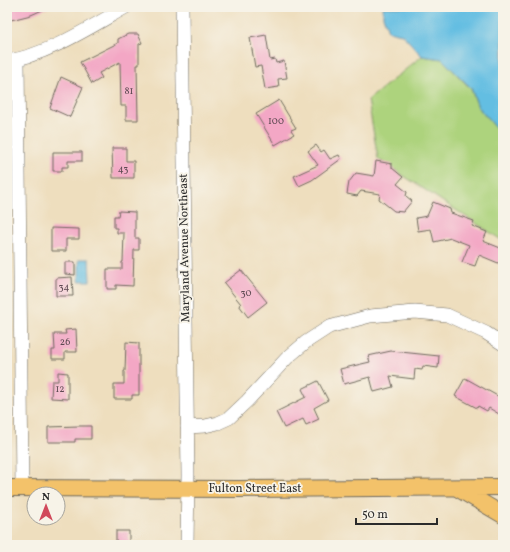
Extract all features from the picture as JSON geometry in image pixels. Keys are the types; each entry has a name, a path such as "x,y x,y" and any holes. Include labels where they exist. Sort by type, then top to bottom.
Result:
{"main road":[{"path":"456,487 503,515"},
{"name":"Fulton Street East","path":"14,488 188,489 503,487"}],"street":[{"path":"14,488 12,60 59,44 126,7"},
{"name":"Maryland Avenue Northeast","path":"182,7 188,489 187,545"},
{"path":"187,427 205,426 218,423 229,418 248,401 287,358 306,342 330,327 370,316 415,312 448,315 486,333 503,344"}],"green space":[{"path":"422,56 442,59 471,89 478,107 503,136 503,241 378,159 368,100"}],"water":[{"path":"383,7 503,7 503,136 478,107 471,88 442,59 422,56 402,34 388,31 383,16"},
{"path":"79,259 89,259 90,281 79,281"}],"building":[{"path":"7,7 49,7 31,15 7,21"},
{"path":"128,34 138,34 142,43 139,44 139,65 137,65 138,120 126,120 126,106 121,106 120,62 99,73 102,78 92,84 80,62 118,43 118,39"},
{"path":"266,35 270,60 275,59 276,63 284,61 287,78 278,79 279,87 265,89 261,66 255,67 250,38"},
{"path":"61,77 83,87 70,117 50,108"},
{"path":"279,100 296,128 291,130 294,134 275,145 256,114"},
{"path":"316,145 321,152 324,150 330,159 339,155 341,159 312,180 299,186 294,176 318,165 308,151"},
{"path":"112,148 126,148 126,161 134,161 134,178 113,178"},
{"path":"53,152 82,152 82,161 68,161 68,167 62,167 62,171 53,171"},
{"path":"376,161 392,164 392,168 403,177 397,184 407,192 406,196 412,201 403,212 394,211 379,199 380,194 361,191 357,196 347,194 349,182 356,173 374,176"},
{"path":"433,202 450,209 451,213 474,221 472,226 487,232 483,241 503,249 503,265 479,255 475,266 462,262 469,245 451,238 434,242 431,229 418,231 416,218 427,216"},
{"path":"119,211 135,212 135,238 139,238 139,250 134,250 133,286 116,285 116,289 107,289 107,269 122,269 124,233 117,233 117,228 114,228 114,216 118,216"},
{"path":"51,228 79,229 79,239 66,239 66,251 51,251"},
{"path":"65,262 75,262 75,275 65,274"},
{"path":"241,270 267,302 248,317 239,305 241,304 224,283"},
{"path":"72,277 73,296 56,296 56,278"},
{"path":"76,329 77,352 65,352 65,359 52,359 52,350 55,350 54,334 66,334 65,330"},
{"path":"126,342 139,343 139,395 132,395 132,399 114,399 114,384 124,384"},
{"path":"391,351 439,356 438,368 423,366 422,370 415,369 414,379 390,376 393,387 374,392 370,377 344,384 340,369 370,362 368,356"},
{"path":"58,372 68,373 68,399 51,398 52,381 58,381"},
{"path":"465,378 503,399 503,406 499,414 489,408 487,411 478,406 477,408 455,396"},
{"path":"318,381 328,400 314,408 319,419 306,425 303,419 284,428 276,412 306,397 302,389"},
{"path":"91,426 91,439 75,439 75,442 48,442 48,427"},
{"path":"116,531 129,531 129,545 116,545"}]}
